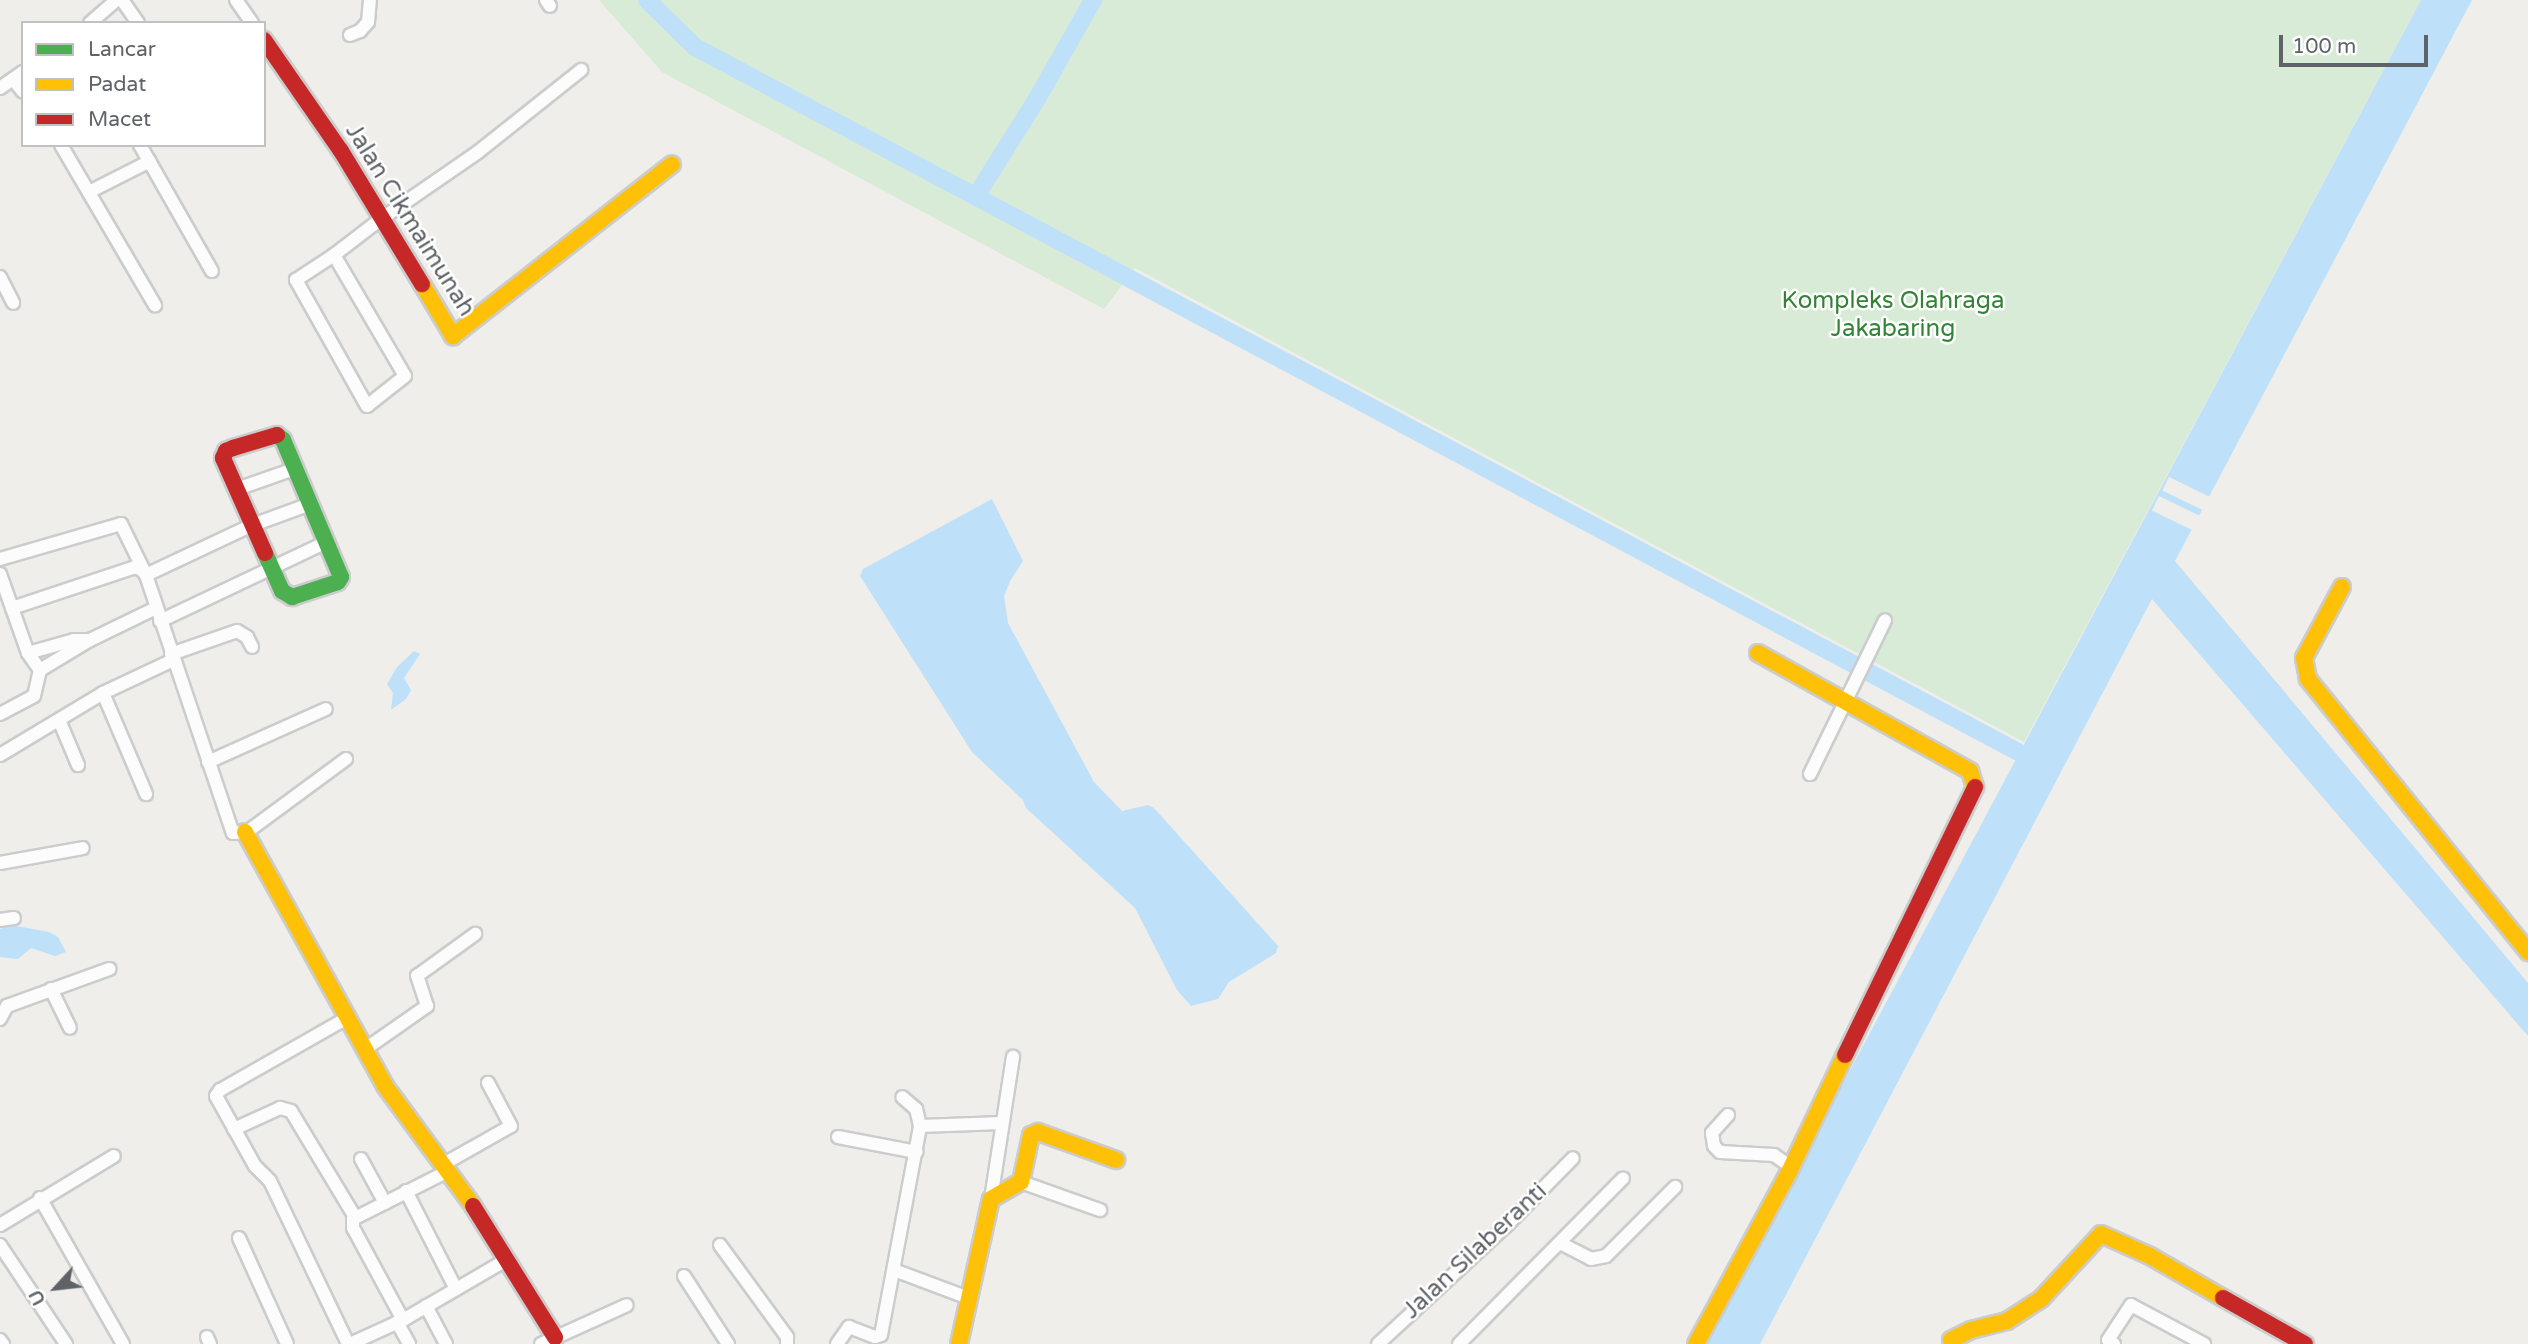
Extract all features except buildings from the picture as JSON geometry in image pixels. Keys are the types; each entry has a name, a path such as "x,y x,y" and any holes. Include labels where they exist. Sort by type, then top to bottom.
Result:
{"street":[{"path":"92,21 116,0"},
{"path":"122,0 137,21"},
{"path":"236,0 251,21"},
{"path":"350,35 360,31 368,22 370,0"},
{"name":"Jalan Cikmaimunah","path":"266,43 341,151 453,336 672,164"},
{"path":"334,255 405,376 368,406 296,281 478,152 581,70"},
{"path":"0,88 18,75"},
{"path":"62,147 155,305"},
{"path":"141,147 212,271"},
{"path":"89,192 150,161"},
{"path":"0,277 13,303"},
{"path":"280,435 341,574 338,582 289,596 282,591 237,489 223,458 226,452 240,445 280,435"},
{"path":"237,489 294,469"},
{"path":"146,575 253,525 310,504"},
{"path":"0,559 121,524 146,575 208,762 232,831 236,835 245,832 346,760"},
{"path":"0,713 34,696 40,670 90,640 326,542"},
{"path":"12,608 135,567 146,575"},
{"path":"0,574 28,653 40,670"},
{"path":"2342,587 2304,658 2303,665 2308,679 2355,741 2528,952"},
{"path":"1810,774 1885,620"},
{"path":"0,755 172,657 237,631 247,636 252,647"},
{"path":"28,653 74,640 90,640"},
{"path":"1696,1344 1847,1054 1976,786 1970,771 1849,693 1758,653"},
{"path":"103,694 146,794"},
{"path":"208,762 326,709"},
{"path":"59,720 78,765"},
{"path":"245,832 365,1050 408,1121 489,1228 508,1259 549,1341 627,1305"},
{"path":"0,863 83,848"},
{"path":"0,920 14,918"},
{"path":"365,1050 427,1006 416,976 475,934"},
{"path":"0,1019 5,1007 109,969"},
{"path":"51,989 70,1028"},
{"path":"347,1018 217,1093 217,1101 255,1166 270,1181 349,1344 400,1321 508,1259"},
{"path":"959,1344 991,1199 1013,1057"},
{"path":"355,1217 407,1191 511,1126 488,1083"},
{"path":"837,1344 849,1327 875,1337 881,1335 920,1126 916,1109 902,1097"},
{"path":"234,1129 280,1108 291,1111 355,1217 353,1228 410,1344"},
{"path":"1728,1115 1712,1133 1714,1146 1720,1152 1774,1155 1790,1167"},
{"path":"920,1126 1002,1123"},
{"path":"991,1199 1021,1182 1034,1133 1116,1160"},
{"path":"838,1138 917,1152"},
{"path":"0,1225 40,1198 114,1156"},
{"name":"Jalan Silaberanti","path":"1378,1344 1506,1226 1573,1158"},
{"path":"361,1159 384,1203"},
{"path":"1459,1344 1623,1178"},
{"path":"1021,1182 1100,1210"},
{"path":"1560,1243 1591,1259 1606,1256 1675,1187"},
{"path":"407,1191 456,1289"},
{"path":"40,1198 123,1344"},
{"path":"1951,1340 1971,1330 2007,1321 2041,1299 2101,1234 2150,1256 2305,1344"},
{"path":"239,1238 287,1344"},
{"path":"0,1245 66,1344"},
{"path":"720,1245 787,1337 787,1344"},
{"path":"894,1270 969,1298"},
{"path":"684,1276 728,1344"},
{"path":"2109,1343 2131,1305 2204,1344"},
{"path":"426,1306 446,1344"}],"green space":[{"name":"Kompleks Olahraga Jakabaring","path":"599,0 2421,0 2024,742 1135,268 1104,309 662,72"}],"water":[{"path":"2421,0 2472,0 2175,561 2528,983 2528,1036 2152,599 1760,1344 1704,1344"},
{"path":"992,499 1023,561 1004,596 1008,623 1094,782 1122,811 1148,805 1154,808 1278,946 1276,953 1229,982 1218,999 1191,1006 1177,990 1135,908 1026,808 1023,800 972,752 860,576 863,569"},
{"path":"414,651 420,654 404,678 411,690 406,699 391,710 393,693 387,684 397,667"},
{"path":"11,925 49,932 58,937 66,952 55,956 31,948 18,959 0,957 0,929"}],"pier":[{"path":"2169,477 2212,498 2206,512 2162,490"},
{"path":"2159,496 2202,517 2195,531 2152,510"}],"waterway":[{"path":"647,0 695,47 2018,752"},
{"path":"976,196 1038,97 1093,0"}],"traffic: fast":[{"path":"265,553 282,591 292,597 338,582 341,577 283,440 277,435"}],"traffic: slow":[{"path":"422,284 453,336 672,164"},
{"path":"2342,587 2304,658 2308,679 2528,952"},
{"path":"1758,653 1970,771 1975,787"},
{"path":"245,832 385,1086 473,1206"},
{"path":"1696,1344 1789,1172 1845,1055"},
{"path":"959,1344 991,1199 1021,1182 1031,1135 1038,1132 1116,1160"},
{"path":"1951,1340 1971,1330 2007,1321 2041,1299 2101,1234 2150,1256 2223,1298"}],"traffic: jam":[{"path":"266,43 341,151 422,284"},
{"path":"265,553 223,458 226,451 233,448 277,435"},
{"path":"1845,1055 1975,787"},
{"path":"473,1206 555,1337"},
{"path":"2223,1298 2305,1344"}]}
